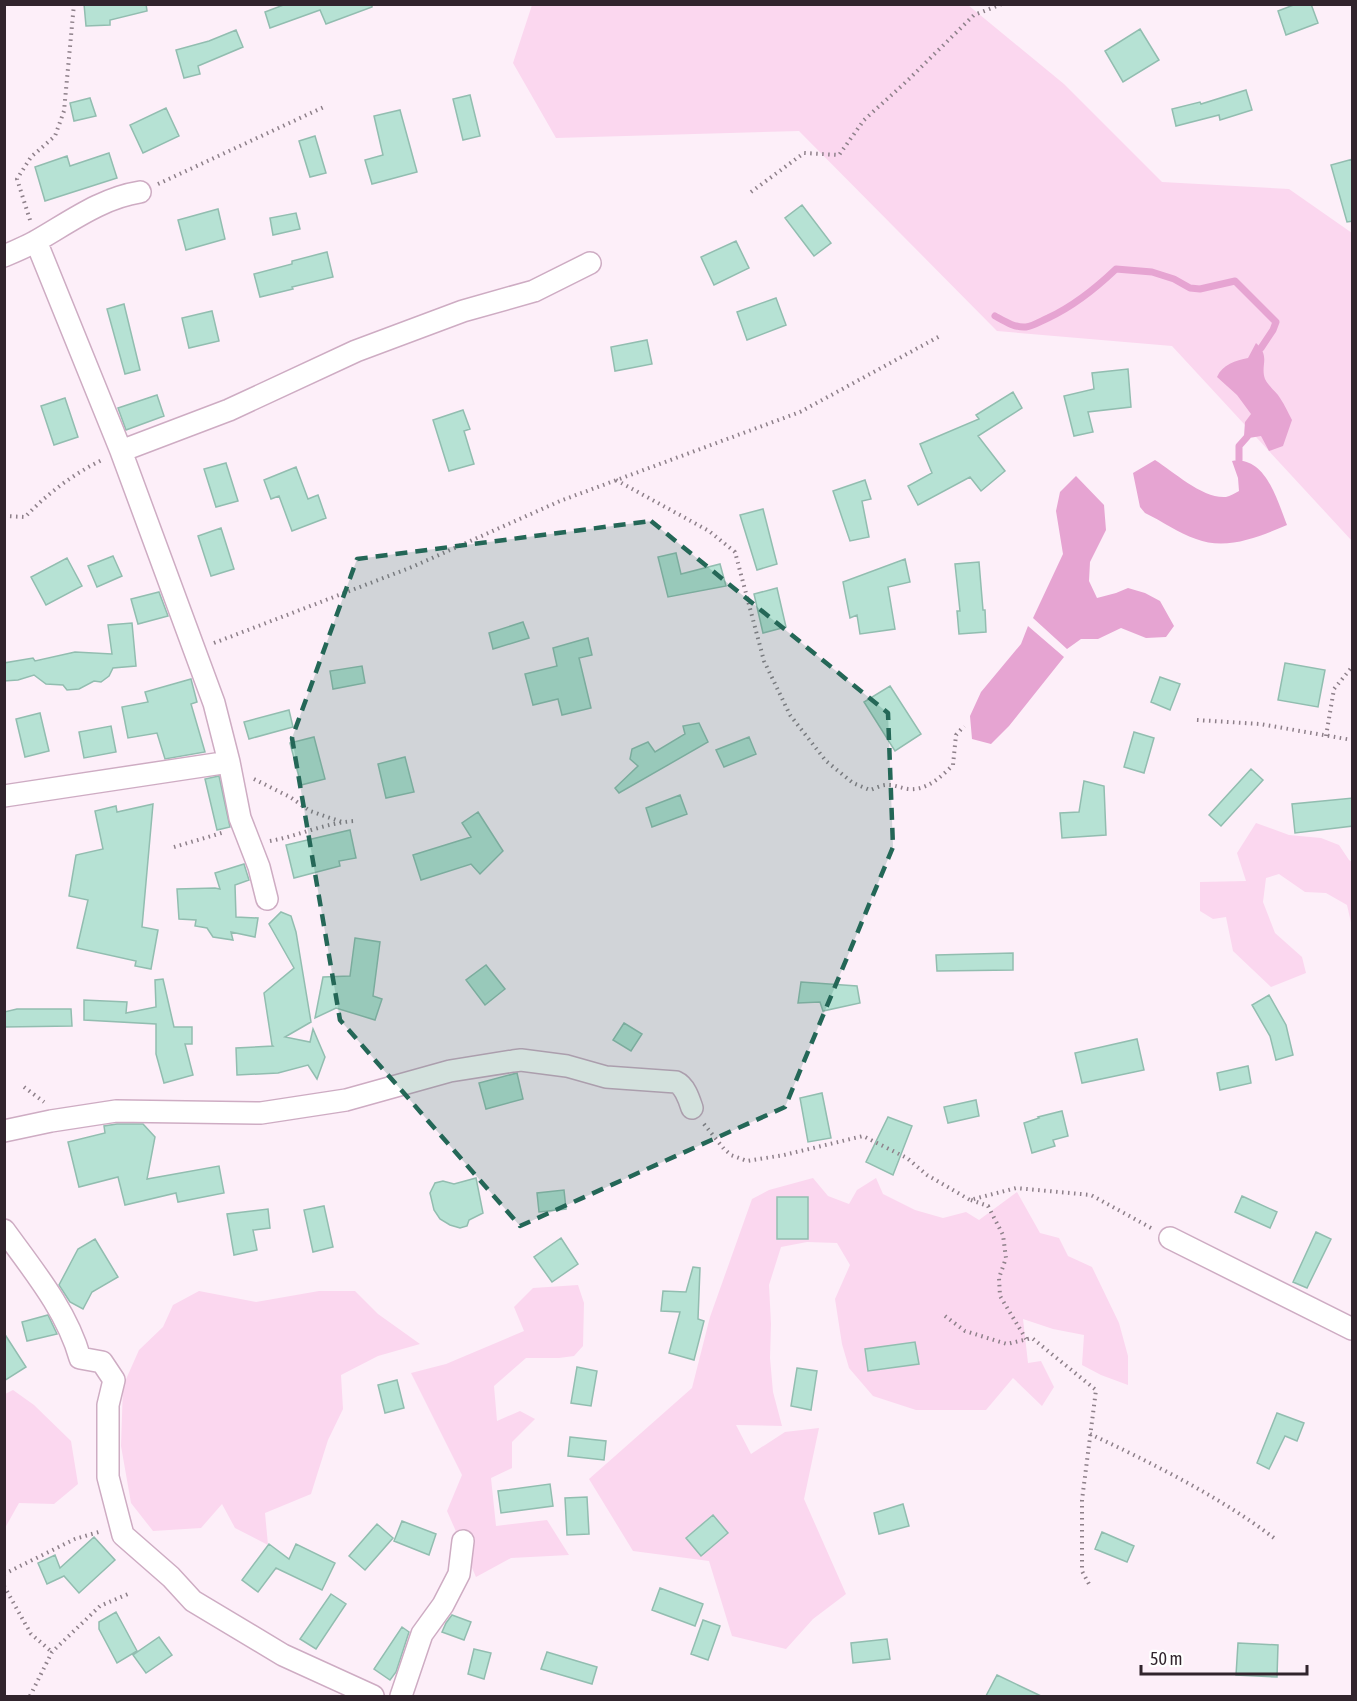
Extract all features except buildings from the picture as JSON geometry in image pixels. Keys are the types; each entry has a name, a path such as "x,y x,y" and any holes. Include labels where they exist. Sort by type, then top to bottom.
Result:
{"street":[{"path":"4,256 36,241 85,211 125,194 140,192"},
{"path":"36,241 121,452 214,703 240,818 262,878 267,899"},
{"path":"121,452 229,410 356,351 463,311 534,291 590,263"},
{"path":"4,796 230,767"},
{"path":"4,1131 116,1111 261,1113 346,1100 450,1071 521,1060 567,1066 606,1077 676,1082 680,1084 692,1108"},
{"path":"4,1230 40,1279 78,1347 80,1358 102,1362 114,1380 108,1405 108,1478 125,1537 171,1577 193,1601 282,1655 373,1696"},
{"path":"1170,1238 1353,1329"},
{"path":"401,1696 422,1634 443,1605 459,1574 463,1541"}],"path":[{"path":"36,241 17,179 31,157 55,136 64,111 74,4"},
{"path":"751,192 804,153 839,155 864,120 974,15 1002,4"},
{"path":"140,192 326,106"},
{"path":"193,650 412,567 560,501 800,412 940,336"},
{"path":"4,516 25,517 60,486 92,465 121,452"},
{"path":"616,480 709,531 735,552 764,661 790,715 826,761 854,783 870,790 887,784 920,789 941,777 954,765 956,735 964,726"},
{"path":"1326,736 1334,689 1353,667"},
{"path":"1197,720 1260,724 1353,740"},
{"path":"230,767 290,797 310,811 342,822"},
{"path":"174,847 214,835 283,839 342,822 354,821"},
{"path":"692,1108 724,1149 731,1155 747,1161 784,1155 863,1136 907,1158 927,1175 970,1200 988,1206 1003,1235 1006,1258 999,1278 1000,1296 1026,1339"},
{"path":"970,1200 1016,1188 1091,1196 1170,1238"},
{"path":"945,1316 965,1331 1007,1344 1032,1338 1096,1390 1082,1500 1082,1571 1089,1584"},
{"path":"1090,1434 1139,1457 1205,1494 1253,1522 1274,1538"},
{"path":"4,1574 75,1539 120,1526"},
{"path":"4,1587 31,1634 52,1652"},
{"path":"30,1696 52,1652 100,1606 128,1594"}],"highlighted area":[{"path":"651,521 888,713 893,847 785,1107 520,1226 340,1020 292,738 357,559"}],"shaded area":[{"path":"532,5 968,5 1064,84 1162,182 1289,189 1352,233 1352,541 1172,346 997,331 799,131 556,138 513,63"},
{"path":"1256,343 1264,357 1265,379 1277,393 1292,420 1283,446 1269,451 1261,436 1249,438 1244,436 1245,422 1251,414 1237,395 1217,377 1222,369 1230,364 1248,358"},
{"path":"1155,460 1198,489 1208,494 1226,497 1239,491 1238,478 1232,461 1244,461 1254,465 1262,472 1274,492 1287,525 1254,538 1231,543 1207,542 1183,534 1145,513 1140,507 1133,473"},
{"path":"1076,476 1104,505 1106,530 1090,562 1089,581 1097,598 1128,588 1160,601 1174,626 1166,637 1146,638 1121,628 1098,639 1081,639 1067,649 1033,618 1063,554 1056,511 1060,492"},
{"path":"1028,626 1064,657 1009,726 991,744 972,739 970,716 981,692 1021,644"},
{"path":"1256,823 1289,835 1321,838 1339,845 1352,862 1352,927 1347,905 1326,893 1305,892 1279,874 1266,878 1263,902 1275,933 1302,957 1306,973 1271,987 1233,951 1226,917 1213,919 1200,911 1200,882 1246,881 1237,853"},
{"path":"813,1178 828,1196 849,1204 857,1190 876,1178 883,1194 915,1210 943,1218 966,1212 979,1220 1017,1192 1040,1233 1059,1238 1068,1256 1092,1267 1119,1323 1128,1356 1128,1385 1082,1365 1084,1335 1053,1329 1023,1319 1028,1363 1041,1361 1054,1387 1042,1406 1013,1378 986,1410 916,1410 873,1396 849,1368 842,1344 835,1299 850,1265 837,1243 807,1242 781,1247 769,1285 773,1392 782,1426 736,1425 751,1454 785,1432 819,1428 804,1499 846,1594 813,1619 786,1649 732,1636 709,1561 633,1551 589,1479 692,1388 710,1317 752,1199 769,1190"},
{"path":"578,1285 584,1303 583,1346 574,1356 526,1358 494,1386 497,1421 520,1411 535,1419 512,1442 512,1468 491,1478 496,1526 547,1520 569,1555 511,1558 476,1577 447,1511 462,1475 411,1373 446,1364 524,1331 514,1307 533,1288"},
{"path":"199,1291 256,1302 319,1291 355,1291 378,1314 420,1344 378,1356 341,1375 343,1409 328,1440 311,1494 265,1513 268,1545 235,1528 222,1504 201,1528 153,1531 131,1503 121,1446 123,1386 139,1350 163,1327 173,1305"},
{"path":"13,1390 34,1405 71,1441 78,1484 54,1504 19,1503 5,1528 5,1394"}],"waterway":[{"path":"995,316 1010,324 1031,326 1075,302 1116,269 1152,272 1174,279 1190,288 1200,289 1235,281 1276,322 1261,348"},
{"path":"1239,460 1239,446 1247,437"}]}
